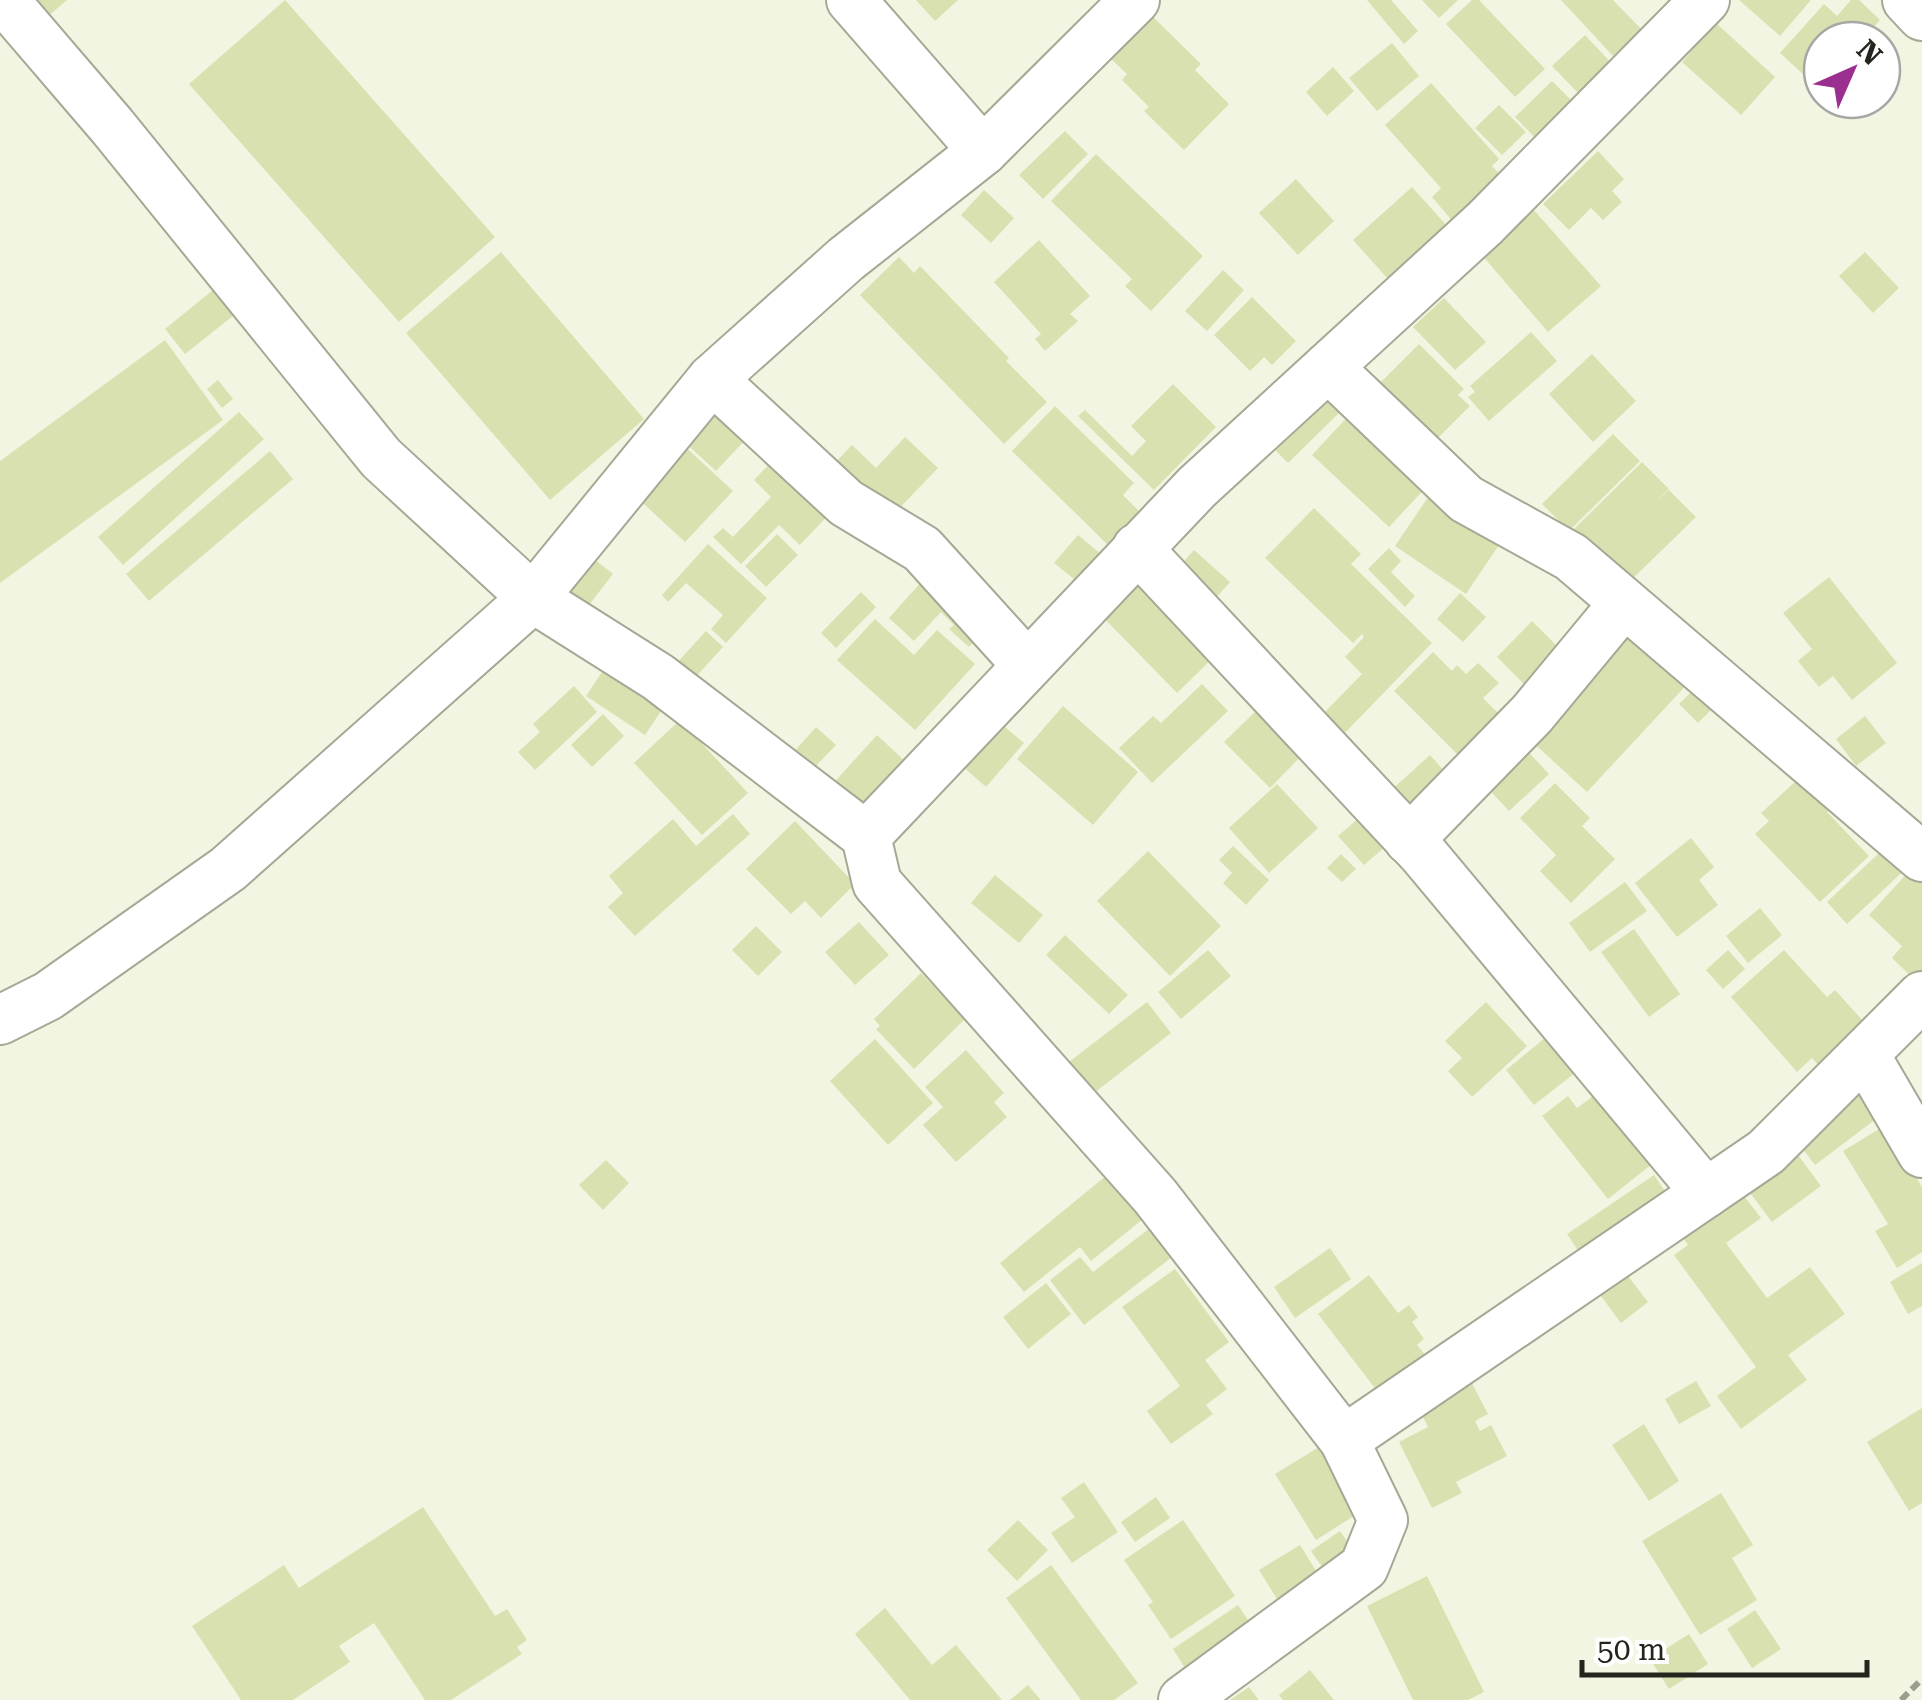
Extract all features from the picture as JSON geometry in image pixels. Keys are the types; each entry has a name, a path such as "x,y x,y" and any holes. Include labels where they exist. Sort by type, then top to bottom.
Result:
{"street":[{"path":"4,0 112,126 381,458 533,598 658,677 866,836 876,883 1155,1196 1344,1440 1383,1520 1364,1568 1183,1700"},
{"path":"851,0 983,150"},
{"path":"0,1020 48,996 228,869 533,598 712,380 846,259 983,150 1135,0"},
{"path":"866,836 1137,548 1485,223 1706,0"},
{"path":"1907,0 1922,16"},
{"path":"1328,368 1466,500 1571,557 1922,857"},
{"path":"712,380 846,503 922,549 1027,665"},
{"path":"1137,548 1409,840 1706,1193"},
{"path":"1409,840 1532,714 1624,603"},
{"path":"1344,1440 1766,1152 1922,996"},
{"path":"1865,1055 1922,1154"}],"path":[{"path":"1902,1700 1922,1679"}],"building":[{"path":"22,0 67,0 40,23"},
{"path":"285,0 495,237 399,322 189,84"},
{"path":"916,0 958,0 935,21"},
{"path":"1367,0 1391,0 1418,31 1404,44"},
{"path":"1422,0 1458,0 1439,18"},
{"path":"1472,0 1479,0 1545,69 1515,97 1446,24"},
{"path":"1561,0 1613,0 1641,29 1613,56"},
{"path":"1739,0 1811,0 1780,36"},
{"path":"1851,0 1859,0 1880,20 1810,20 1824,4 1837,16"},
{"path":"1150,14 1201,64 1195,70 1229,104 1184,150 1144,111 1149,107 1122,80 1127,74 1108,56"},
{"path":"1716,23 1775,77 1741,115 1682,62"},
{"path":"1802,28 1802,73 1780,53"},
{"path":"1585,35 1615,67 1583,98 1552,66"},
{"path":"1392,43 1419,76 1377,111 1349,78"},
{"path":"1333,67 1354,91 1327,116 1306,92"},
{"path":"1552,81 1580,109 1542,145 1515,117"},
{"path":"1431,83 1499,159 1492,166 1504,179 1455,224 1432,197 1441,188 1385,125"},
{"path":"1499,105 1526,132 1502,155 1475,128"},
{"path":"1065,131 1088,154 1043,199 1019,175"},
{"path":"1598,151 1624,179 1612,191 1622,202 1603,220 1591,208 1569,230 1543,204"},
{"path":"1096,154 1203,256 1151,311 1125,286 1132,279 1051,201"},
{"path":"1296,179 1334,221 1298,255 1259,213"},
{"path":"1412,187 1448,227 1389,280 1353,240"},
{"path":"984,190 1014,218 991,243 961,215"},
{"path":"1533,209 1601,286 1548,332 1481,254"},
{"path":"1039,240 1090,296 1070,314 1078,321 1045,351 1035,339 1041,334 994,282"},
{"path":"501,252 644,419 550,500 406,333"},
{"path":"1865,252 1899,288 1873,313 1839,276"},
{"path":"899,257 914,273 920,266 1047,402 1004,444 860,295"},
{"path":"1223,270 1244,290 1207,331 1185,311"},
{"path":"213,290 234,315 185,354 165,329"},
{"path":"1252,297 1296,341 1272,365 1264,357 1250,371 1214,335"},
{"path":"1444,298 1486,342 1455,370 1413,327"},
{"path":"1531,332 1557,361 1489,421 1468,397 1475,392 1470,386"},
{"path":"165,340 223,420 0,583 0,461"},
{"path":"1419,344 1464,389 1458,395 1470,406 1437,439 1381,382"},
{"path":"1592,354 1636,401 1593,442 1549,394"},
{"path":"218,380 233,399 222,408 207,389"},
{"path":"1173,384 1216,427 1154,490 1078,416 1085,410 1132,456 1146,441 1131,426"},
{"path":"1329,392 1344,408 1288,463 1272,447"},
{"path":"718,400 747,438 716,471 681,439"},
{"path":"1055,406 1134,483 1123,495 1140,512 1108,545 1012,451"},
{"path":"1354,410 1431,482 1389,527 1312,455"},
{"path":"239,412 264,439 123,565 98,537"},
{"path":"1613,434 1640,461 1569,531 1542,504"},
{"path":"905,437 938,468 888,520 832,466 852,445 876,468"},
{"path":"680,442 733,491 685,542 632,493"},
{"path":"270,451 293,479 149,601 126,574"},
{"path":"780,453 836,507 800,545 779,525 741,564 713,537 723,528 733,537 771,497 754,480"},
{"path":"1642,462 1669,489 1655,502 1669,490 1696,517 1624,587 1571,532"},
{"path":"1435,487 1501,542 1466,594 1395,546"},
{"path":"1314,508 1361,554 1351,564 1432,643 1338,740 1318,719 1362,674 1345,657 1364,637 1362,634 1353,643 1265,558"},
{"path":"777,534 798,555 766,587 745,566"},
{"path":"1078,535 1102,555 1079,583 1054,563"},
{"path":"708,544 767,598 726,643 711,629 723,615 686,583 668,602 662,595"},
{"path":"1389,548 1401,561 1391,572 1415,596 1405,607 1368,569"},
{"path":"1194,550 1230,582 1207,608 1171,576"},
{"path":"585,552 613,574 585,610 558,589"},
{"path":"1141,574 1219,652 1177,693 1100,614"},
{"path":"1829,577 1897,663 1852,700 1833,676 1819,687 1798,661 1812,649 1783,613"},
{"path":"924,579 983,633 969,647 949,629 954,625 941,612 914,641 889,618"},
{"path":"861,592 876,607 836,648 821,633"},
{"path":"1460,593 1486,617 1463,642 1437,619"},
{"path":"875,619 914,655 937,630 975,664 915,730 837,660"},
{"path":"1532,621 1560,649 1525,685 1497,657"},
{"path":"1631,623 1692,679 1587,792 1527,737"},
{"path":"706,631 723,647 692,681 675,665"},
{"path":"1433,652 1452,671 1457,665 1466,674 1478,663 1499,683 1483,698 1501,716 1460,757 1394,691"},
{"path":"608,663 667,702 645,735 586,696"},
{"path":"1700,683 1719,702 1698,723 1679,704"},
{"path":"1202,684 1228,711 1152,783 1119,748 1153,716 1161,723"},
{"path":"574,686 597,712 535,770 518,752 540,732 533,724"},
{"path":"1265,702 1310,747 1270,788 1224,742"},
{"path":"1063,706 1138,772 1093,825 1017,759"},
{"path":"603,714 624,736 592,767 571,745"},
{"path":"1865,716 1886,743 1856,766 1836,739"},
{"path":"680,720 748,793 702,835 634,763"},
{"path":"999,722 1024,743 986,787 961,765"},
{"path":"816,727 836,745 812,770 793,753"},
{"path":"877,735 908,764 862,815 830,787"},
{"path":"1521,744 1549,774 1509,811 1482,782"},
{"path":"1430,755 1453,781 1410,819 1387,794"},
{"path":"1796,781 1808,793 1819,782 1837,802 1827,812 1869,856 1820,902 1755,834 1769,821 1761,813"},
{"path":"1555,783 1590,818 1582,826 1615,859 1571,903 1540,871 1556,855 1520,818"},
{"path":"1277,784 1318,828 1269,873 1229,828"},
{"path":"1368,810 1393,840 1364,865 1338,836"},
{"path":"733,814 750,834 635,936 608,907 623,893 609,876 673,819 696,846"},
{"path":"795,821 855,884 821,918 805,901 791,914 746,869"},
{"path":"1691,838 1714,867 1699,880 1718,905 1677,937 1635,883"},
{"path":"1893,840 1913,862 1847,924 1827,902"},
{"path":"1233,846 1269,880 1246,905 1223,883 1232,873 1219,860"},
{"path":"1148,851 1221,926 1170,976 1097,901"},
{"path":"1341,854 1356,869 1342,882 1327,868"},
{"path":"1912,868 1922,877 1922,987 1892,958 1902,946 1869,915"},
{"path":"995,875 1043,915 1019,943 971,903"},
{"path":"1625,882 1647,911 1590,952 1569,923"},
{"path":"1760,908 1782,935 1748,963 1726,936"},
{"path":"859,922 889,955 855,985 825,952"},
{"path":"756,926 782,952 758,976 732,950"},
{"path":"1634,929 1680,994 1649,1017 1601,952"},
{"path":"1065,935 1128,995 1109,1014 1046,955"},
{"path":"1208,950 1231,976 1181,1019 1158,992"},
{"path":"1728,950 1745,969 1723,989 1706,970"},
{"path":"1784,950 1827,997 1835,990 1875,1034 1828,1076 1812,1058 1797,1072 1731,997"},
{"path":"921,973 965,1019 914,1069 876,1029 880,1026 874,1019"},
{"path":"1147,1002 1171,1033 1089,1097 1065,1065"},
{"path":"1486,1002 1527,1046 1472,1097 1448,1071 1462,1058 1445,1041"},
{"path":"1551,1033 1580,1069 1534,1105 1506,1070"},
{"path":"875,1039 933,1103 888,1145 830,1081"},
{"path":"966,1050 1004,1093 994,1102 1007,1117 956,1162 923,1125 943,1107 925,1087"},
{"path":"1865,1087 1884,1113 1815,1165 1796,1140"},
{"path":"1596,1094 1652,1164 1608,1199 1542,1116 1568,1096 1577,1108"},
{"path":"1884,1126 1922,1187 1922,1252 1897,1268 1875,1231 1888,1224 1843,1151"},
{"path":"1793,1148 1821,1186 1772,1222 1744,1185"},
{"path":"606,1160 629,1183 603,1210 579,1185"},
{"path":"1107,1175 1143,1219 1091,1261 1080,1247 1024,1292 1000,1263"},
{"path":"1654,1175 1671,1200 1583,1258 1567,1234"},
{"path":"1737,1187 1761,1218 1726,1243 1767,1298 1810,1267 1845,1314 1788,1355 1807,1380 1741,1429 1717,1396 1756,1367 1674,1255 1688,1245 1678,1231"},
{"path":"1150,1228 1172,1257 1084,1325 1050,1280 1080,1257 1093,1272"},
{"path":"1330,1248 1351,1279 1295,1318 1274,1287"},
{"path":"1922,1263 1922,1306 1908,1314 1890,1282"},
{"path":"1175,1269 1229,1342 1205,1360 1227,1389 1206,1405 1213,1414 1171,1444 1147,1411 1180,1386 1122,1307"},
{"path":"1625,1272 1648,1302 1621,1323 1598,1292"},
{"path":"1369,1275 1398,1313 1409,1305 1418,1317 1412,1322 1424,1339 1417,1345 1432,1363 1384,1400 1318,1314"},
{"path":"1046,1283 1071,1314 1028,1349 1003,1317"},
{"path":"1468,1376 1488,1414 1475,1421 1480,1431 1491,1425 1507,1456 1456,1482 1462,1493 1432,1508 1399,1442 1428,1427 1416,1403"},
{"path":"1696,1381 1711,1406 1679,1424 1665,1399"},
{"path":"1922,1408 1922,1503 1909,1511 1867,1442"},
{"path":"1644,1424 1679,1481 1649,1501 1612,1445"},
{"path":"1319,1447 1360,1512 1316,1540 1275,1474"},
{"path":"1084,1482 1118,1532 1072,1563 1051,1533 1075,1517 1061,1498"},
{"path":"1721,1493 1753,1545 1732,1558 1757,1600 1700,1635 1642,1541"},
{"path":"1156,1497 1170,1518 1135,1542 1121,1522"},
{"path":"423,1507 495,1616 507,1609 527,1640 517,1647 522,1654 451,1700 425,1700 374,1623 339,1646 350,1662 293,1700 241,1700 192,1626 284,1565 299,1588"},
{"path":"1018,1520 1048,1550 1017,1581 987,1550"},
{"path":"1183,1520 1235,1596 1171,1639 1148,1605 1153,1602 1124,1560"},
{"path":"1340,1531 1356,1554 1327,1574 1311,1551"},
{"path":"1300,1545 1323,1582 1282,1607 1259,1570"},
{"path":"1051,1565 1138,1683 1114,1700 1081,1700 1006,1598"},
{"path":"1427,1576 1484,1692 1468,1700 1413,1700 1367,1606"},
{"path":"1238,1605 1254,1629 1188,1673 1173,1649"},
{"path":"885,1608 932,1665 956,1645 1002,1700 910,1700 855,1634"},
{"path":"1755,1610 1781,1649 1752,1668 1727,1629"},
{"path":"1689,1634 1708,1664 1669,1689 1650,1659"},
{"path":"1310,1670 1334,1700 1283,1700 1279,1695"},
{"path":"1028,1685 1041,1700 1010,1700"},
{"path":"1249,1687 1259,1700 1230,1700"}]}
